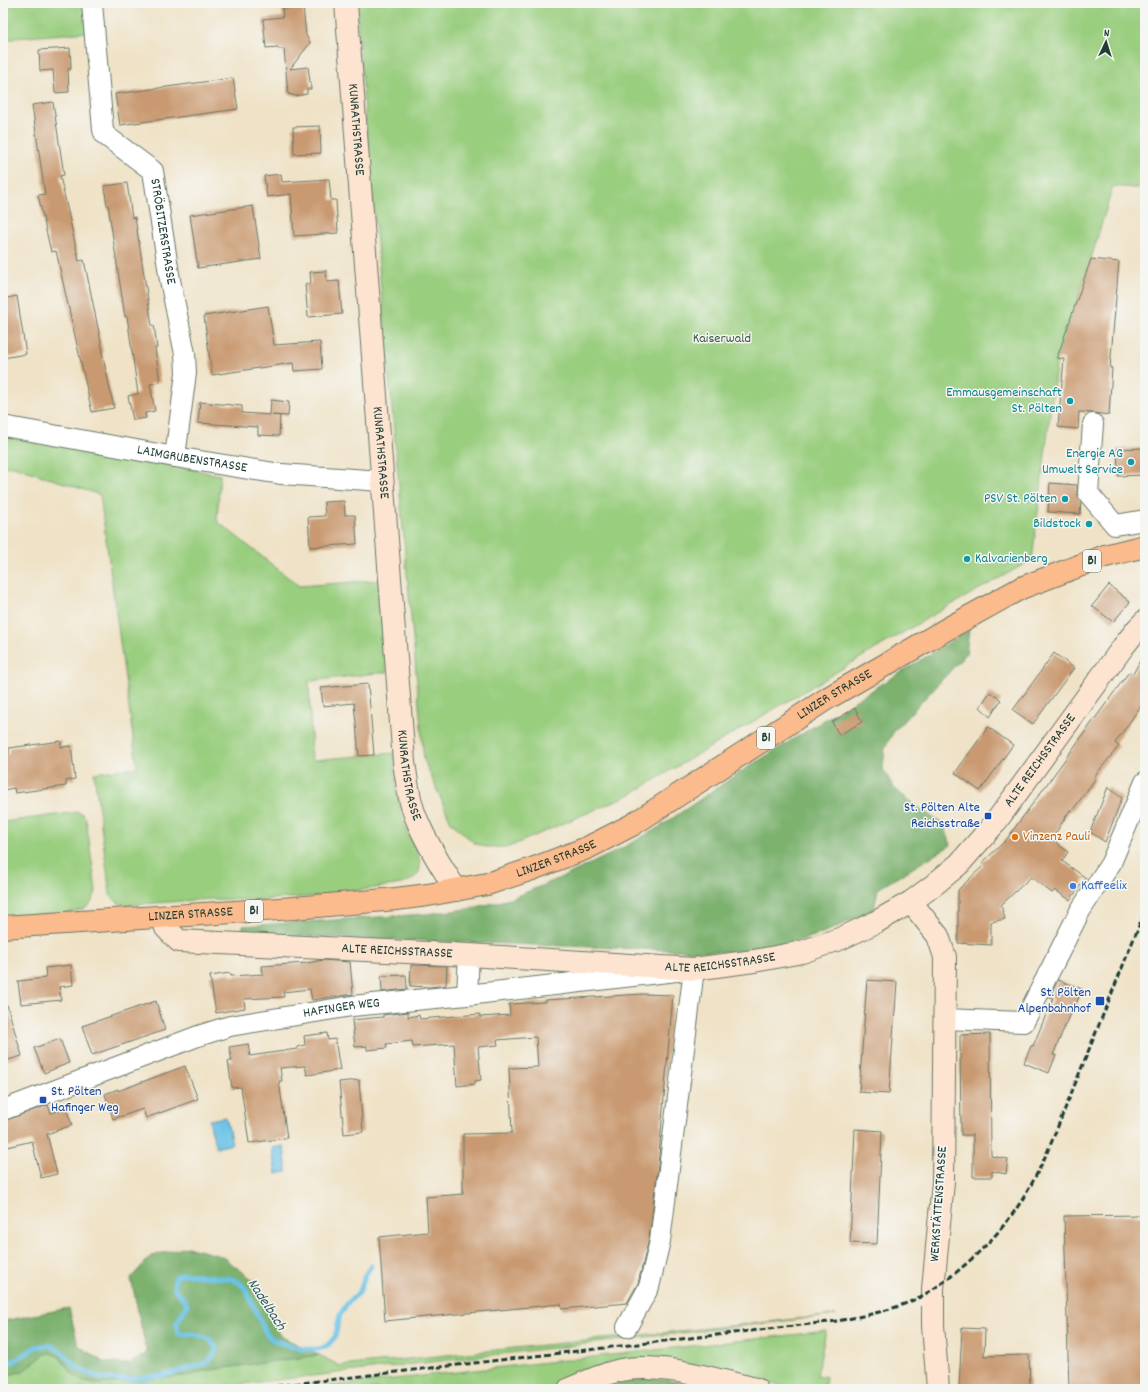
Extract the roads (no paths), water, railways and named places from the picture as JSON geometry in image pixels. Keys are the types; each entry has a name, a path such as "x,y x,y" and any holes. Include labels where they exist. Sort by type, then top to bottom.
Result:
{"main road":[{"name":"LINZER STRASSE","path":"3,927 163,917 396,899 487,884 532,869 587,848 632,825 835,694 1021,588 1105,556 1145,546"}],"street":[{"name":"STRÖBITZERSTRASSE","path":"92,3 103,130 105,135 153,171 170,280 185,354 186,373 174,457"},
{"name":"KUNRATHSTRASSE","path":"346,3 404,755 409,792 417,819 431,848 456,890"},
{"path":"1093,424 1088,493 1115,525 1145,520"},
{"name":"LAIMGRUBENSTRASSE","path":"3,426 174,457 281,474 382,481"},
{"name":"ALTE REICHSSTRASSE","path":"163,917 166,928 179,941 469,954 694,969 754,961 802,952 842,938 876,922 910,902 959,864 995,823 1122,647 1145,620"},
{"path":"944,1019 1024,1022 1080,911 1111,863 1145,782"},
{"name":"WERKSTÄTTENSTRASSE","path":"910,902 938,936 945,957 943,1182 933,1289 933,1325 938,1389"},
{"path":"467,996 469,954"},
{"path":"627,1327 649,1287 660,1241 694,969"},
{"name":"HAFINGER WEG","path":"3,1110 175,1045 230,1026 352,1006 467,996 694,969"},
{"path":"569,1389 621,1370 642,1368 670,1370 756,1389"}],"water":[{"path":"226,1117 232,1144 216,1148 209,1120"},
{"path":"284,1146 287,1172 276,1174 272,1148"}],"waterway":[{"name":"Nadelbach","path":"3,1361 13,1362 36,1347 50,1345 61,1351 76,1367 99,1378 118,1380 162,1376 207,1363 215,1353 216,1347 209,1339 194,1334 179,1334 177,1330 178,1319 187,1305 174,1286 177,1276 184,1274 232,1279 240,1283 246,1290 267,1335 275,1341 302,1349 319,1349 328,1345 335,1337 340,1315 346,1305 360,1291 365,1275 371,1266"}],"railway":[{"path":"250,1389 837,1321 887,1310 916,1299 948,1278 981,1250 1006,1222 1026,1193 1044,1160 1145,911"}],"place":[{"name":"Emmausgemeinschaft St. Pölten","path":"1070,401"},
{"name":"Energie AG Umwelt Service","path":"1131,462"},
{"name":"PSV St. Pölten","path":"1065,499"},
{"name":"Bildstock","path":"1089,524"},
{"name":"Kalvarienberg","path":"967,559"},
{"name":"St. Pölten Alte Reichsstraße","path":"988,816"},
{"name":"Vinzenz Pauli","path":"1015,837"},
{"name":"Kaffeelix","path":"1073,886"},
{"name":"St. Pölten Alpenbahnhof","path":"1100,1001"},
{"name":"St. Pölten Hafinger Weg","path":"43,1100"}],"park label":[{"name":"Kaiserwald","path":"722,339"}]}
